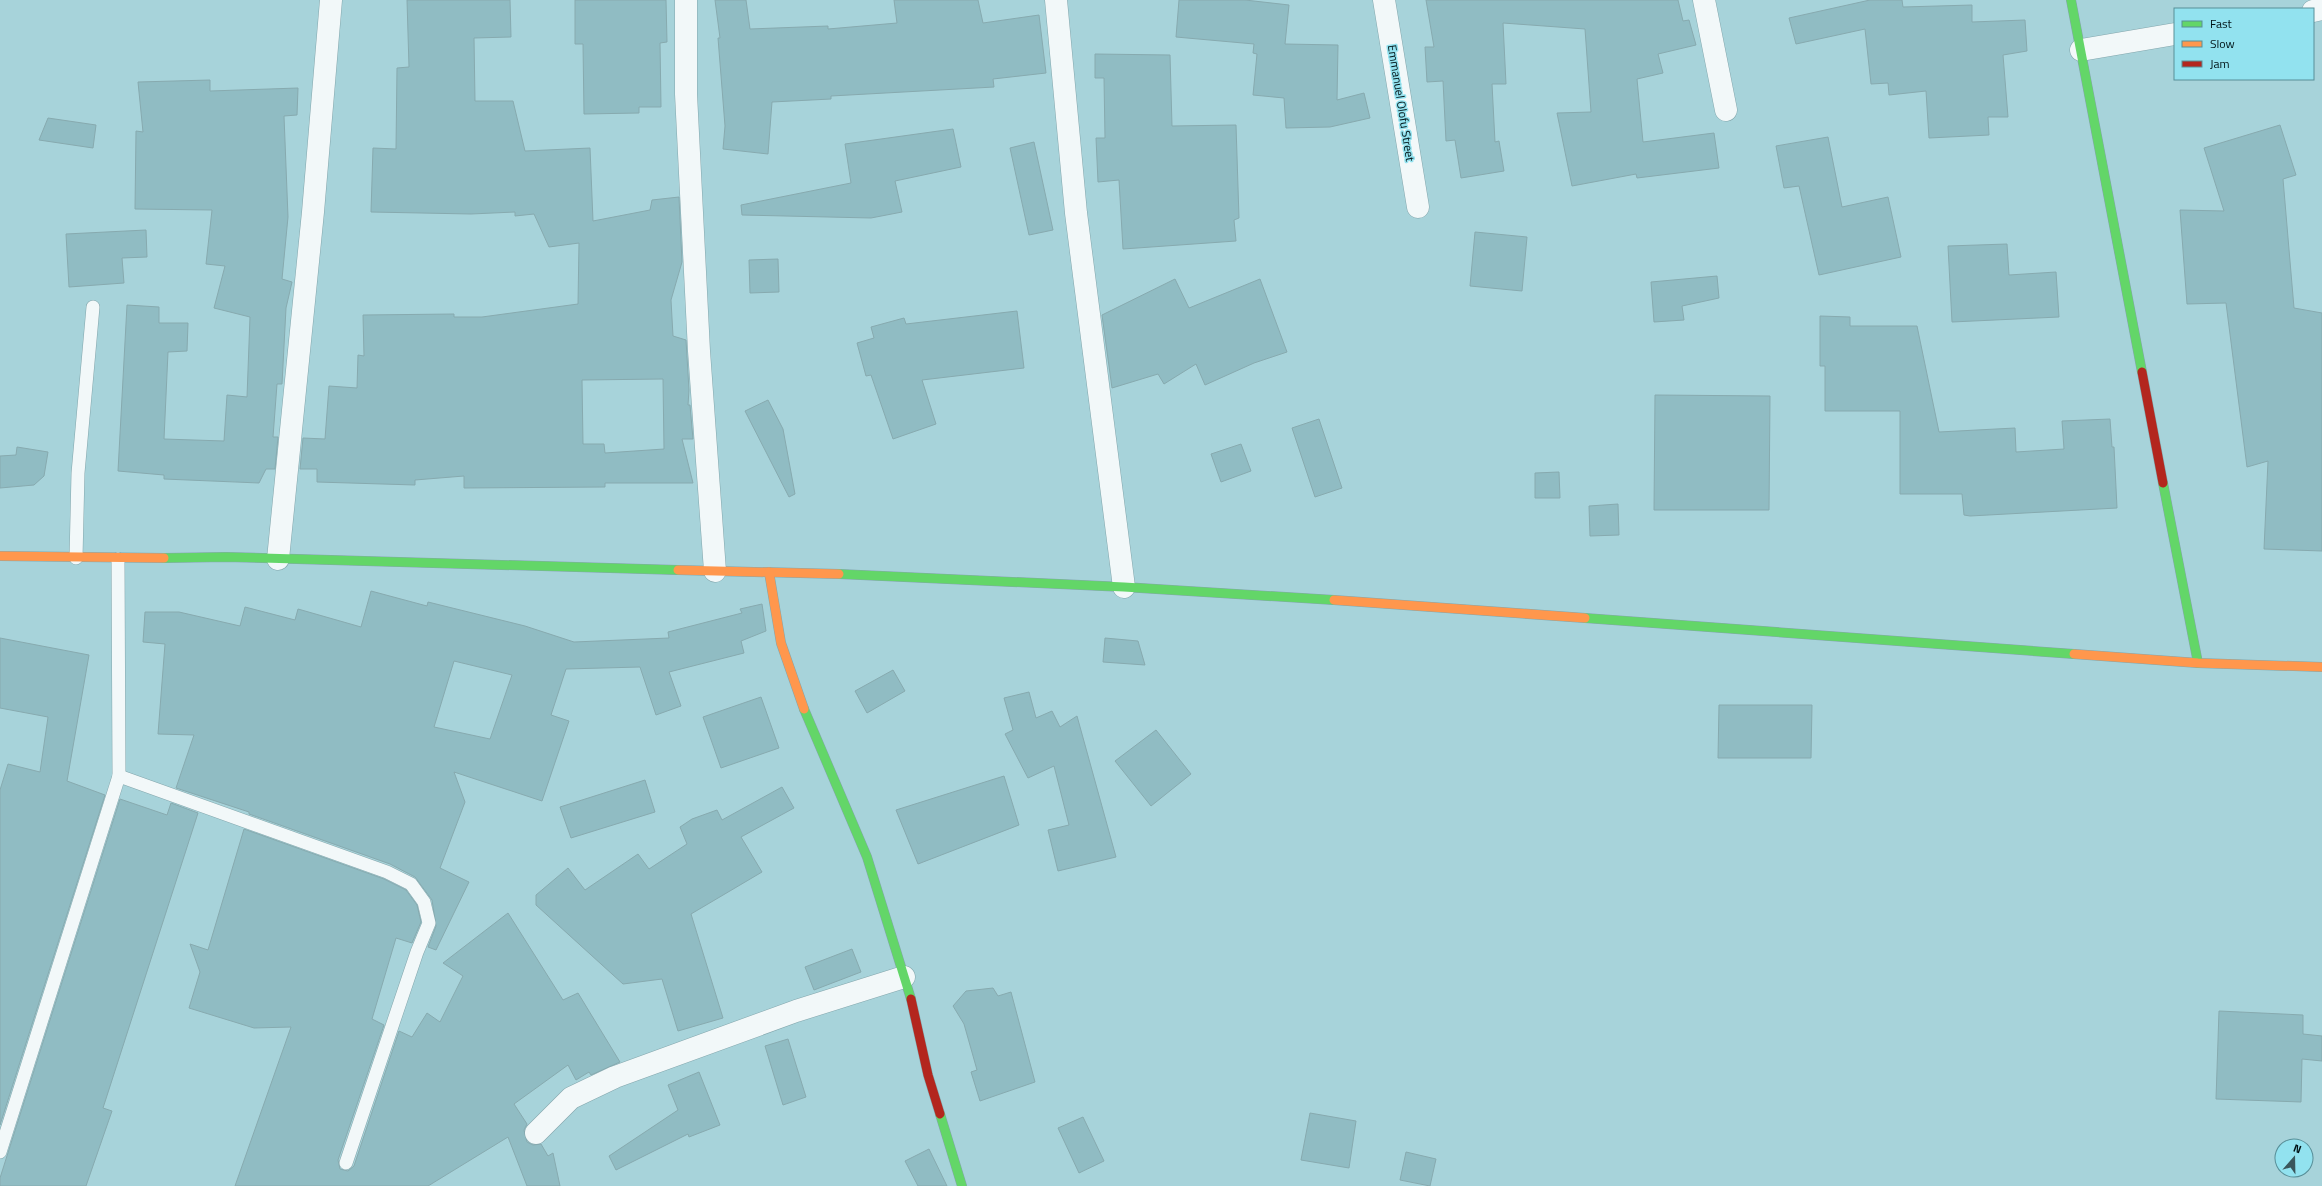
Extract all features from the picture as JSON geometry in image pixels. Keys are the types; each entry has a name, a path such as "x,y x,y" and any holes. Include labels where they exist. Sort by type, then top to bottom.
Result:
{"street":[{"path":"278,559 314,212 330,0"},
{"path":"686,0 686,94 699,351 714,571"},
{"path":"1056,0 1076,212 1124,587"},
{"name":"Emmanuel Olofu Street","path":"1384,0 1418,207"},
{"path":"1704,0 1726,110"},
{"path":"2071,0 2198,663"},
{"path":"2081,50 2174,34"},
{"path":"0,556 118,559 278,559 769,572 1124,587 1426,606 2198,663 2322,667"},
{"path":"769,572 781,643 797,692 868,857 913,1007 928,1075 962,1186"},
{"path":"536,1133 571,1098 615,1077 796,1011 904,977"}],"lane":[{"path":"76,558 78,473 93,307"},
{"path":"0,1152 120,776 118,559"},
{"path":"120,776 387,872 411,884 424,902 429,923 417,952 346,1163"}],"building":[{"path":"407,0 510,0 511,37 474,38 475,101 513,101 525,151 590,148 593,221 650,210 652,200 679,197 682,262 671,300 673,336 686,340 689,390 688,405 690,405 693,439 682,439 693,483 605,483 605,487 464,488 464,476 415,480 415,485 317,482 317,469 300,469 303,438 325,439 329,386 357,388 358,355 364,356 363,315 454,314 454,317 482,317 578,304 579,243 549,247 534,214 515,216 515,212 471,214 371,212 373,148 396,149 397,68 409,67","holes":["663,379 664,449 605,453 604,444 583,444 582,380"]},
{"path":"575,0 666,0 667,42 660,43 661,107 639,107 639,113 584,114 583,44 575,44"},
{"path":"715,0 746,0 750,29 828,26 828,29 897,23 894,0 978,0 983,23 1039,15 1046,73 993,79 994,87 831,96 831,99 772,102 768,154 723,149 725,126 718,38 720,38"},
{"path":"1179,0 1245,0 1289,5 1285,44 1338,45 1337,100 1364,93 1370,118 1330,127 1286,128 1284,98 1253,95 1257,54 1253,53 1254,44 1176,37"},
{"path":"1426,0 1678,0 1683,21 1689,20 1696,45 1658,54 1663,73 1637,79 1643,142 1714,133 1719,168 1637,178 1636,174 1572,186 1557,113 1591,112 1585,29 1503,23 1506,84 1492,84 1495,142 1499,141 1504,171 1461,178 1455,140 1446,141 1443,81 1427,82 1425,47 1434,47"},
{"path":"1870,0 1902,0 1903,7 1972,5 1972,22 2025,20 2027,51 2003,55 2008,117 1988,117 1989,135 1929,138 1926,91 1889,95 1888,83 1871,84 1865,29 1796,44 1789,18"},
{"path":"1095,54 1170,55 1172,126 1236,125 1239,218 1234,220 1236,241 1123,249 1119,180 1098,182 1096,138 1105,138 1104,78 1095,78"},
{"path":"210,80 210,91 298,88 297,115 284,116 288,217 282,279 292,282 286,308 282,384 277,384 273,437 278,437 275,469 266,469 259,483 164,479 164,475 118,471 127,305 159,307 159,323 188,323 187,351 168,352 164,439 224,441 227,395 247,397 250,317 214,308 225,266 206,264 212,210 135,209 136,131 143,132 138,82"},
{"path":"48,118 96,125 93,148 39,140"},
{"path":"2280,125 2296,175 2283,179 2294,308 2322,313 2322,551 2264,549 2268,461 2247,467 2226,303 2187,304 2180,210 2224,211 2204,148"},
{"path":"953,129 961,167 895,181 902,212 871,218 742,215 741,205 851,183 845,144"},
{"path":"1828,137 1842,207 1888,197 1901,257 1819,275 1799,186 1784,188 1776,146"},
{"path":"1034,142 1053,230 1029,235 1010,148"},
{"path":"146,230 147,257 122,258 124,283 69,287 66,234"},
{"path":"1475,232 1527,237 1522,291 1470,286"},
{"path":"2007,244 2009,275 2056,272 2059,317 1952,322 1948,246"},
{"path":"778,259 779,292 750,293 749,260"},
{"path":"1717,276 1719,298 1682,306 1684,320 1654,322 1651,282"},
{"path":"1175,279 1189,308 1260,279 1287,352 1254,363 1205,385 1196,364 1164,384 1158,374 1112,388 1102,315"},
{"path":"1017,311 1024,368 922,380 936,424 893,439 871,375 866,376 857,343 874,338 871,327 904,318 906,324"},
{"path":"1820,316 1850,317 1850,326 1917,326 1939,432 2015,428 2016,452 2064,449 2062,421 2110,419 2112,447 2114,447 2117,508 1970,516 1964,515 1962,494 1900,494 1900,411 1825,411 1825,366 1820,366"},
{"path":"1655,395 1770,396 1769,510 1654,510"},
{"path":"768,400 783,429 795,494 789,497 745,411"},
{"path":"1319,419 1342,488 1315,497 1292,428"},
{"path":"1241,444 1251,471 1221,482 1211,454"},
{"path":"17,447 48,452 44,476 34,485 0,488 0,456 16,455"},
{"path":"1559,472 1560,498 1535,498 1535,473"},
{"path":"1618,504 1619,535 1590,536 1589,506"},
{"path":"371,591 427,606 428,602 525,626 574,642 669,638 668,632 742,613 740,609 762,604 766,631 741,641 744,653 669,672 681,706 656,715 640,667 566,669 551,715 569,721 542,801 454,772 465,802 440,868 469,882 436,950 428,947 436,926 432,900 415,877 390,864 249,814 249,812 176,788 194,735 158,734 165,644 143,642 145,612 179,612 240,626 245,607 295,620 298,609 361,627","holes":["454,661 512,675 490,739 434,727"]},
{"path":"0,638 89,655 67,781 105,795 0,1125 0,790 8,764 40,772 48,717 0,708"},
{"path":"1105,638 1138,641 1145,665 1103,662"},
{"path":"893,670 905,691 867,713 855,691"},
{"path":"1029,692 1036,718 1052,711 1060,727 1077,716 1116,857 1058,871 1048,830 1069,825 1054,766 1028,778 1005,734 1013,730 1004,698"},
{"path":"761,697 779,748 721,768 703,717"},
{"path":"1719,705 1812,705 1811,758 1718,758"},
{"path":"1156,730 1191,774 1151,806 1115,761"},
{"path":"1004,776 1019,825 918,864 896,810"},
{"path":"645,780 655,812 571,838 560,807"},
{"path":"782,787 794,808 741,837 762,872 691,914 723,1018 678,1031 662,979 623,984 536,905 536,895 568,868 585,890 638,854 649,869 687,844 680,827 692,819 717,810 722,820"},
{"path":"120,799 167,815 171,803 198,813 103,1108 112,1111 86,1186 0,1186 0,1178"},
{"path":"244,829 384,879 406,890 417,905 421,922 412,943 396,938 372,1019 384,1025 338,1160 340,1169 348,1171 354,1166 399,1031 412,1037 427,1013 440,1022 463,976 443,963 508,913 563,1000 578,993 620,1062 591,1075 589,1072 576,1080 568,1065 514,1104 527,1124 524,1130 527,1142 533,1145 541,1144 548,1156 553,1153 560,1186 527,1186 508,1137 428,1186 235,1186 291,1027 254,1028 189,1008 200,972 190,944 208,950"},
{"path":"852,949 861,972 814,990 805,967"},
{"path":"993,988 998,996 1011,992 1035,1082 980,1101 971,1072 977,1070 964,1024 953,1006 966,991"},
{"path":"2219,1011 2303,1015 2303,1034 2322,1036 2322,1061 2302,1059 2301,1102 2216,1099"},
{"path":"788,1039 806,1097 783,1105 765,1046"},
{"path":"699,1072 720,1125 689,1137 688,1134 616,1170 609,1156 678,1110 668,1085"},
{"path":"1310,1113 1356,1121 1349,1168 1301,1160"},
{"path":"1083,1117 1104,1161 1079,1173 1058,1128"},
{"path":"929,1149 947,1186 918,1186 905,1161"},
{"path":"1406,1152 1436,1159 1430,1186 1400,1180"}],"traffic: fast":[{"path":"2071,0 2142,372"},
{"path":"2163,483 2198,663"},
{"path":"164,558 226,557 678,570"},
{"path":"839,574 1124,587 1334,600"},
{"path":"1585,618 2074,654"},
{"path":"804,709 867,857 911,999"},
{"path":"940,1114 962,1186"}],"traffic: slow":[{"path":"0,556 164,558"},
{"path":"678,570 839,574"},
{"path":"769,572 781,643 804,709"},
{"path":"1334,600 1585,618"},
{"path":"2074,654 2198,663 2322,667"}],"traffic: jam":[{"path":"2142,372 2163,483"},
{"path":"911,999 928,1075 940,1114"}]}
